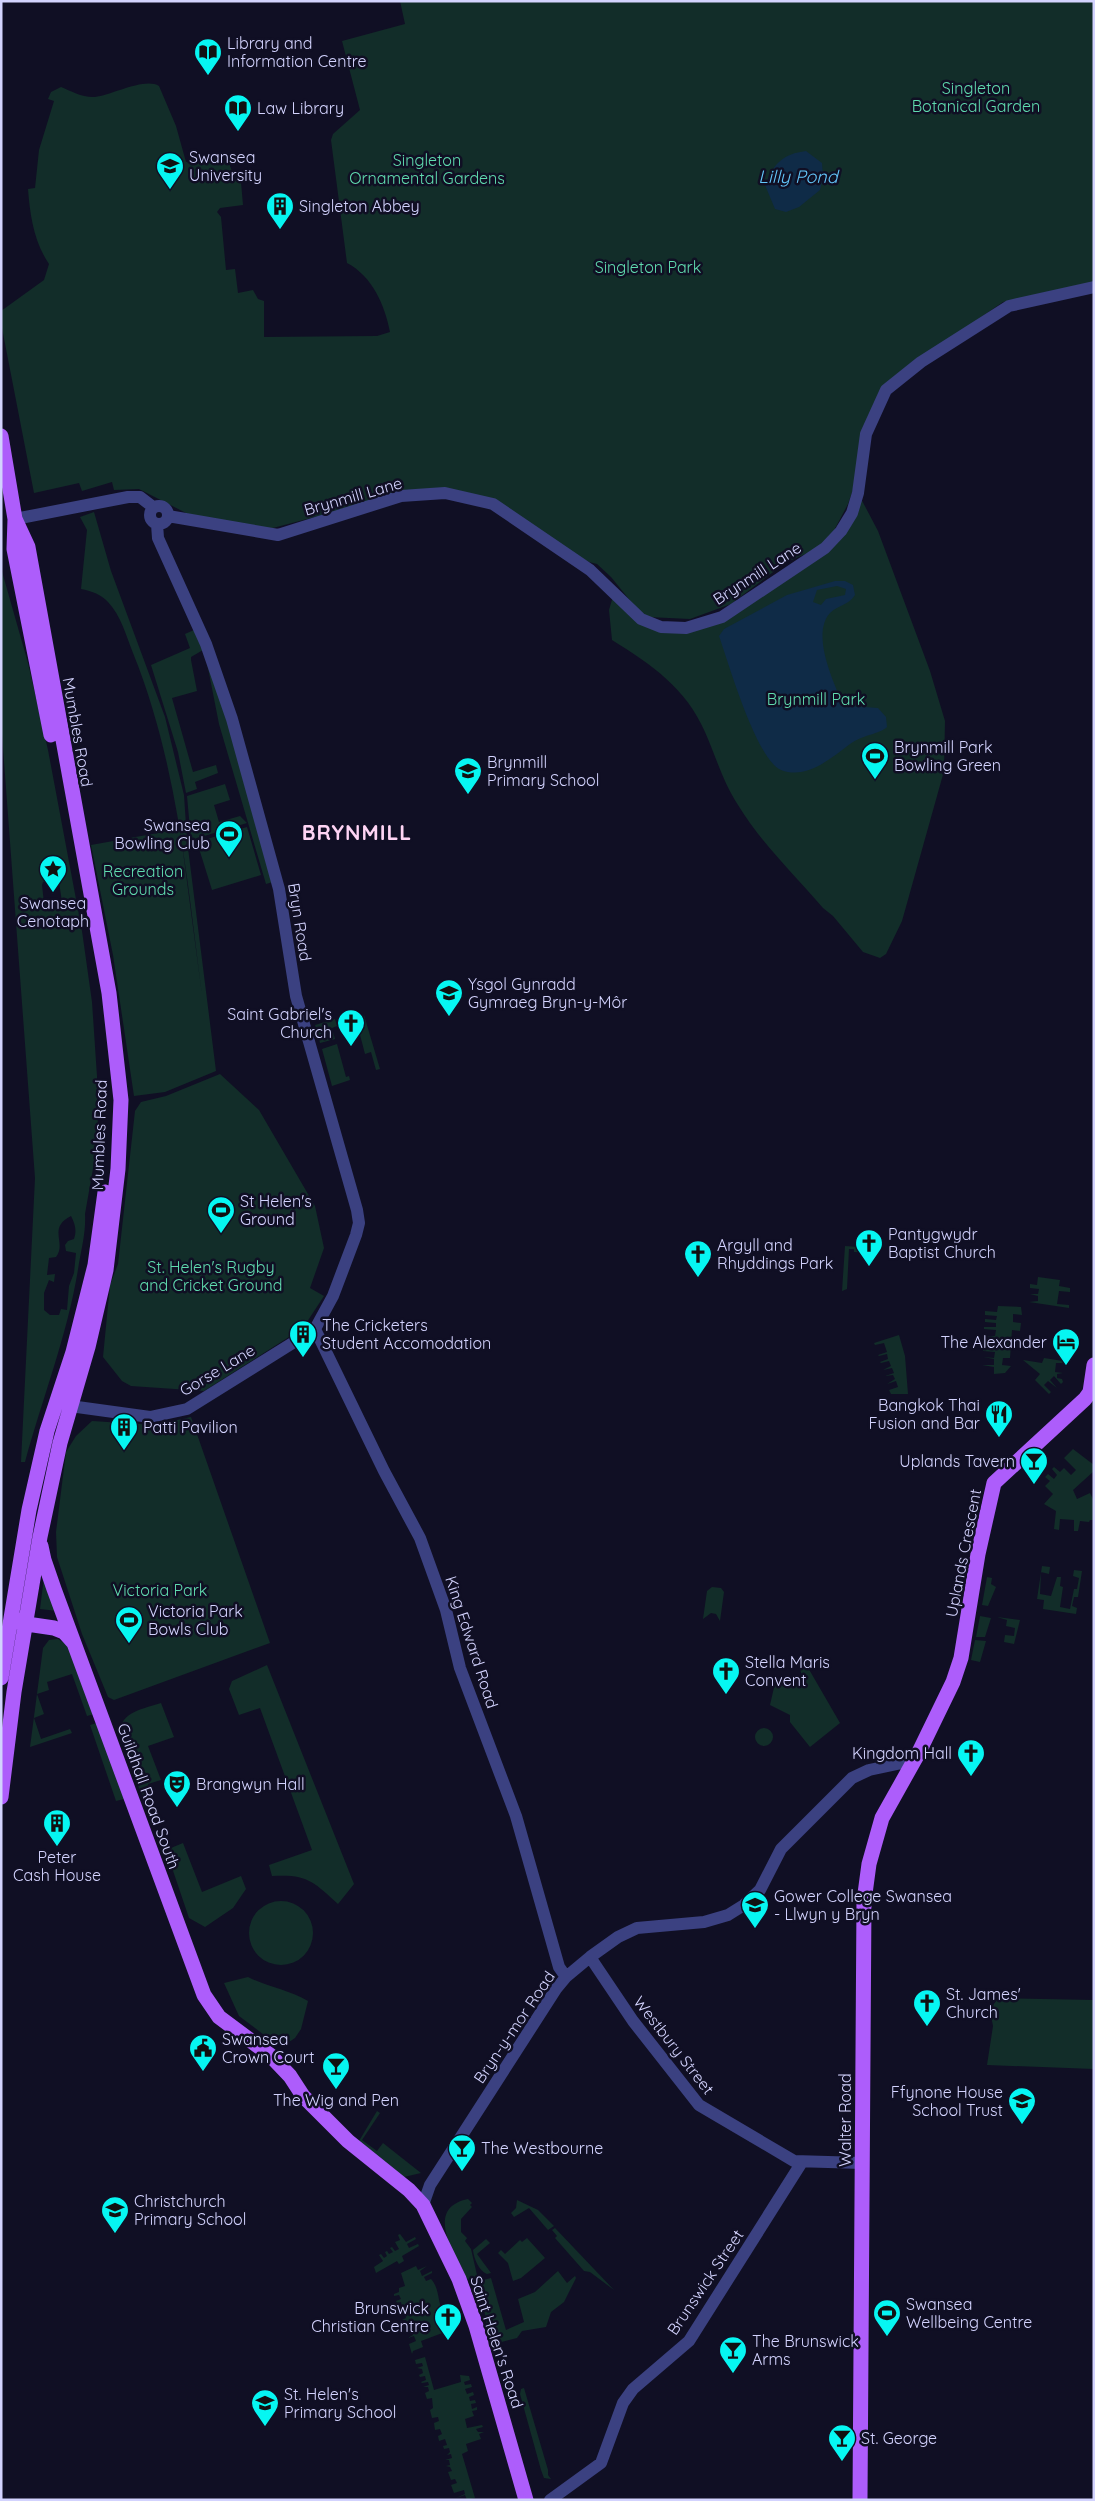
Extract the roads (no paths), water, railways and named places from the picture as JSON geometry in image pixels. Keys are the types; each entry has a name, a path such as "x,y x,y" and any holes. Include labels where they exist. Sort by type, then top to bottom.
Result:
{"main road":[{"name":"Mumbles Road","path":"1,436 15,519 14,549 103,994 116,1100 106,1270 88,1346 70,1406 40,1537 24,1619 1,1797"},
{"name":"Mumbles Road","path":"6,1650 29,1510 47,1431 73,1352 95,1265 113,1169"},
{"path":"1092,1390 1094,1365"},
{"name":"Uplands Crescent","path":"919,1752 953,1682 961,1658 978,1554 994,1482 1068,1415 1092,1390"},
{"name":"Guildhall Road South","path":"40,1537 44,1560 204,1995"},
{"path":"14,1595 24,1619 64,1632 76,1645"},
{"path":"24,1619 67,1621"},
{"path":"1,1678 6,1650 24,1619"},
{"path":"19,1661 26,1645 45,1627"},
{"name":"Walter Road","path":"860,2500 864,1901 869,1864 882,1818 919,1752"},
{"name":"Saint Helen's Road","path":"204,1995 219,2017 270,2055 290,2076 304,2096 348,2141 409,2190 423,2205 459,2279 476,2326 526,2500"}],"street":[{"name":"Brynmill Lane","path":"15,519 128,497 140,497 153,507 162,505 168,512 168,516 278,535 401,496 445,492 493,504 590,570 641,619 661,627 686,628 722,616 825,548 841,532 852,513 858,493 866,434 886,390 921,362 1009,306 1094,287"},
{"path":"153,507 149,517 157,524 166,521 168,516"},
{"name":"Bryn Road","path":"157,524 158,538 206,644 232,719 279,889 296,996 357,1210 356,1236 333,1296 315,1329"},
{"name":"Gorse Lane","path":"70,1406 150,1417 187,1409 315,1329"},
{"name":"King Edward Road","path":"315,1329 384,1471 420,1538 446,1610 460,1668 516,1816 559,1966 566,1977"},
{"name":"Bryn-y-mor Road","path":"423,2205 430,2185 556,1989 566,1977 618,1937 637,1928 704,1922 728,1915 744,1905 760,1890 781,1849 852,1778 869,1770 902,1763 910,1768"},
{"name":"Westbury Street","path":"590,1957 633,2021 692,2099 794,2160 802,2162 862,2163"},
{"name":"Brunswick Street","path":"550,2500 601,2463 623,2403 633,2388 689,2341 802,2162"}],"water":[{"name":"Lilly Pond","path":"806,151 822,163 823,177 820,190 799,207 786,212 775,209 765,185 768,177 776,165 785,157"},
{"path":"835,581 845,581 853,585 855,595 853,598 833,610 825,622 823,645 826,658 842,702 850,706 878,708 886,717 887,727 855,741 818,766 800,772 781,770 772,762 762,748 744,709 719,636 724,629 787,595","holes":["837,586 846,589 845,595 826,599 821,605 813,602 817,590"]}],"place":[{"name":"Library and Information Centre","path":"208,76"},
{"name":"Law Library","path":"238,132"},
{"name":"Swansea University","path":"170,190"},
{"name":"Singleton Abbey","path":"280,230"},
{"name":"Brynmill Park Bowling Green","path":"875,780"},
{"name":"Brynmill Primary School","path":"468,795"},
{"name":"Swansea Bowling Club","path":"229,858"},
{"name":"Swansea Cenotaph","path":"53,893"},
{"name":"Ysgol Gynradd Gymraeg Bryn-y-Môr","path":"449,1017"},
{"name":"Saint Gabriel's Church","path":"351,1047"},
{"name":"St Helen's Ground","path":"221,1234"},
{"name":"Pantygwydr Baptist Church","path":"869,1267"},
{"name":"Argyll and Rhyddings Park","path":"698,1278"},
{"name":"The Cricketers Student Accomodation","path":"303,1358"},
{"name":"The Alexander","path":"1066,1366"},
{"name":"Bangkok Thai Fusion and Bar","path":"999,1438"},
{"name":"Patti Pavilion","path":"124,1451"},
{"name":"Uplands Tavern","path":"1034,1485"},
{"name":"Victoria Park Bowls Club","path":"129,1644"},
{"name":"Stella Maris Convent","path":"726,1695"},
{"name":"Kingdom Hall","path":"971,1777"},
{"name":"Brangwyn Hall","path":"177,1808"},
{"name":"Peter Cash House","path":"57,1847"},
{"name":"Gower College Swansea - Llwyn y Bryn","path":"755,1929"},
{"name":"St. James' Church","path":"927,2027"},
{"name":"Swansea Crown Court","path":"203,2072"},
{"name":"The Wig and Pen","path":"336,2090"},
{"name":"Ffynone House School Trust","path":"1022,2125"},
{"name":"The Westbourne","path":"462,2172"},
{"name":"Christchurch Primary School","path":"115,2234"},
{"name":"Swansea Wellbeing Centre","path":"887,2337"},
{"name":"Brunswick Christian Centre","path":"448,2341"},
{"name":"The Brunswick Arms","path":"733,2374"},
{"name":"St. Helen's Primary School","path":"265,2427"},
{"name":"St. George","path":"842,2462"}],"district":[{"name":"BRYNMILL","path":"357,833"}],"park label":[{"name":"Singleton Botanical Garden","path":"976,97"},
{"name":"Singleton Ornamental Gardens","path":"427,169"},
{"name":"Singleton Park","path":"648,267"},
{"name":"Brynmill Park","path":"816,699"},
{"name":"Recreation Grounds","path":"143,880"},
{"name":"St. Helen's Rugby and Cricket Ground","path":"211,1276"},
{"name":"Victoria Park","path":"160,1590"}]}
